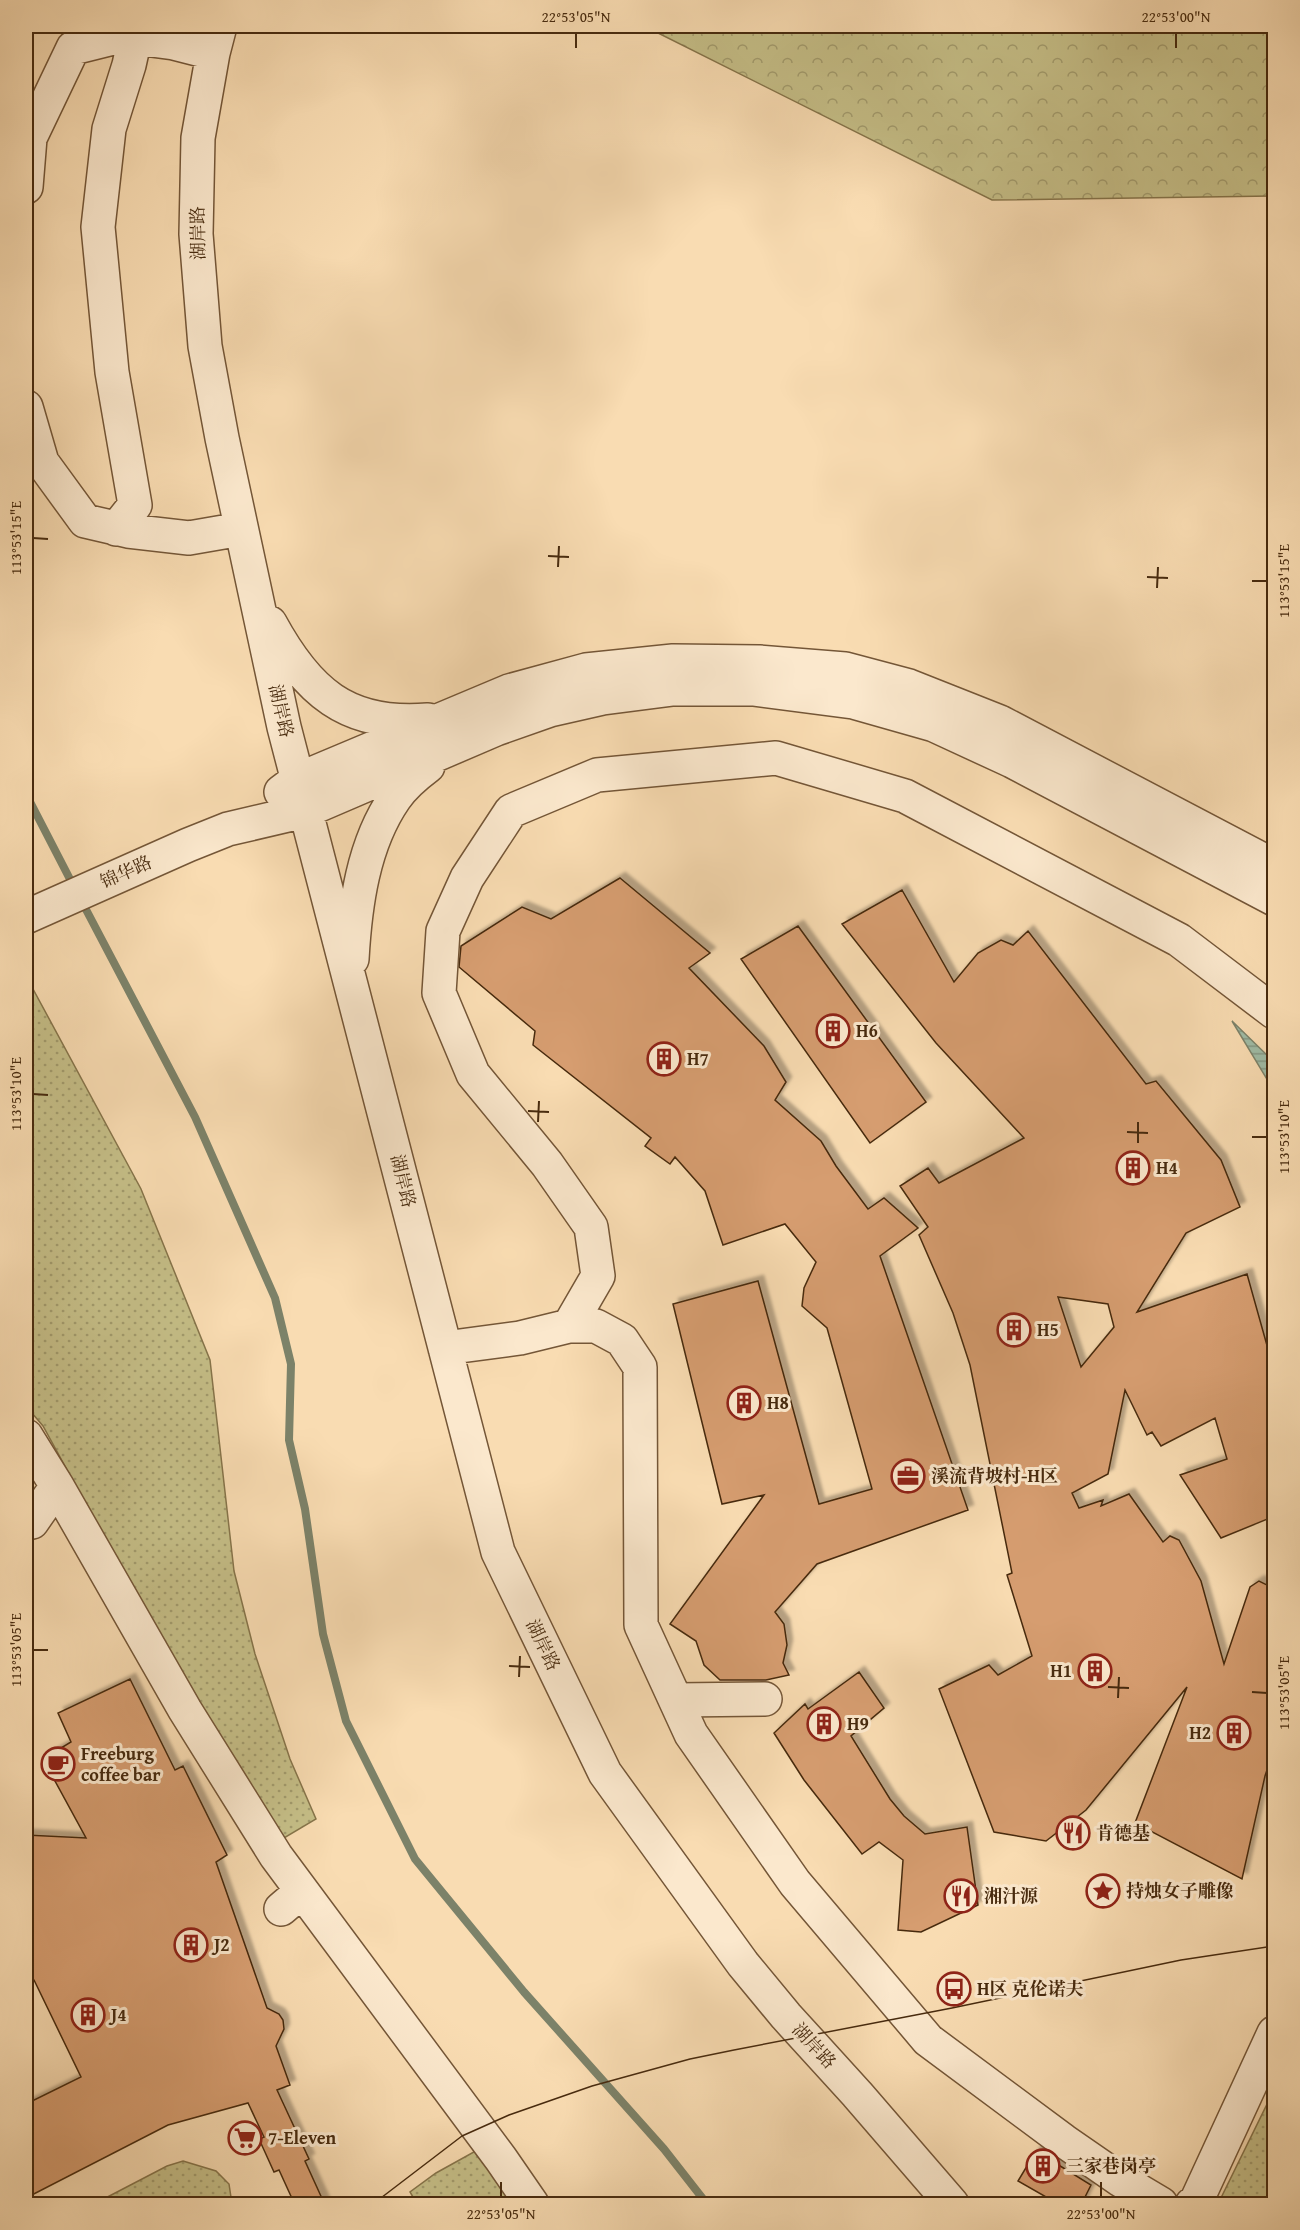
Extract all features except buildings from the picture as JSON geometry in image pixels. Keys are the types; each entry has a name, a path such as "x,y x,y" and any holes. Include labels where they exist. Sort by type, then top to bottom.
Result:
{"street":[{"path":"26,187 30,138 73,48 121,36 174,43 216,39"},
{"path":"116,529 135,505 112,372 98,227 109,129 135,38"},
{"name":"湖岸路","path":"216,39 198,138 196,234 205,346 241,530 284,727 498,1552 605,1773 743,1964 952,2205"},
{"path":"26,407 42,462 85,521 116,529 189,538 241,530"},
{"path":"254,589 280,642 297,669 315,688 334,703 364,715 390,720 413,721 447,733 496,729 550,710 603,698 673,689 753,689 852,702 944,729 1012,761 1275,899"},
{"path":"351,982 358,904 371,846 382,819 395,797 414,778 447,733 509,691 586,670 673,661 759,662 845,669 909,686 1000,722 1275,866"},
{"name":"锦华路","path":"26,917 447,733"},
{"path":"569,1326 598,1276 591,1227 547,1164 473,1074 439,993 443,932 467,878 511,811 597,775 776,758 905,796 1179,940 1275,1012"},
{"path":"445,1348 520,1338 569,1326 596,1326 622,1340 640,1366 641,1626 691,1734 795,1882 928,2040 1064,2141 1161,2205"},
{"path":"26,1436 185,1710 276,1856 292,1900 494,2150 532,2205"},
{"path":"32,1522 57,1486"},
{"path":"676,1700 765,1699"},
{"path":"1192,2205 1196,2202 1275,2032"}],"green space":[{"path":"647,26 1274,26 1274,196 992,200"},
{"path":"26,976 141,1189 210,1360 234,1571 255,1654 290,1759 316,1819 284,1838 233,1758 131,1587 43,1426 26,1406"},
{"path":"1274,2090 1274,2204 1218,2204"},
{"path":"481,2148 519,2204 417,2204 410,2192 436,2173"},
{"path":"183,2161 216,2171 229,2184 232,2204 94,2204 167,2166"}],"shaded area":[{"path":"1232,1021 1274,1062 1274,1091"}],"waterway":[{"path":"26,794 74,887"},
{"path":"81,900 195,1117 275,1298 291,1364 289,1440 305,1509 323,1634 346,1721 415,1859 524,1992 664,2149 707,2204"}],"tram line":[{"path":"373,2204 462,2136 509,2115 592,2086 690,2059 1181,1960 1274,1946"}],"place":[{"name":"H6","path":"833,1031"},
{"name":"H7","path":"664,1059"},
{"name":"H4","path":"1133,1168"},
{"name":"H5","path":"1014,1330"},
{"name":"H8","path":"744,1403"},
{"name":"溪流背坡村-H区","path":"908,1476"},
{"name":"H1","path":"1095,1671"},
{"name":"H9","path":"824,1724"},
{"name":"H2","path":"1234,1733"},
{"name":"Freeburg coffee bar","path":"58,1764"},
{"name":"肯德基","path":"1073,1833"},
{"name":"持烛女子雕像","path":"1103,1891"},
{"name":"湘汁源","path":"961,1896"},
{"name":"J2","path":"191,1945"},
{"name":"H区 克伦诺夫","path":"954,1989"},
{"name":"J4","path":"88,2015"},
{"name":"7-Eleven","path":"245,2138"},
{"name":"三家巷岗亭","path":"1043,2166"}]}
